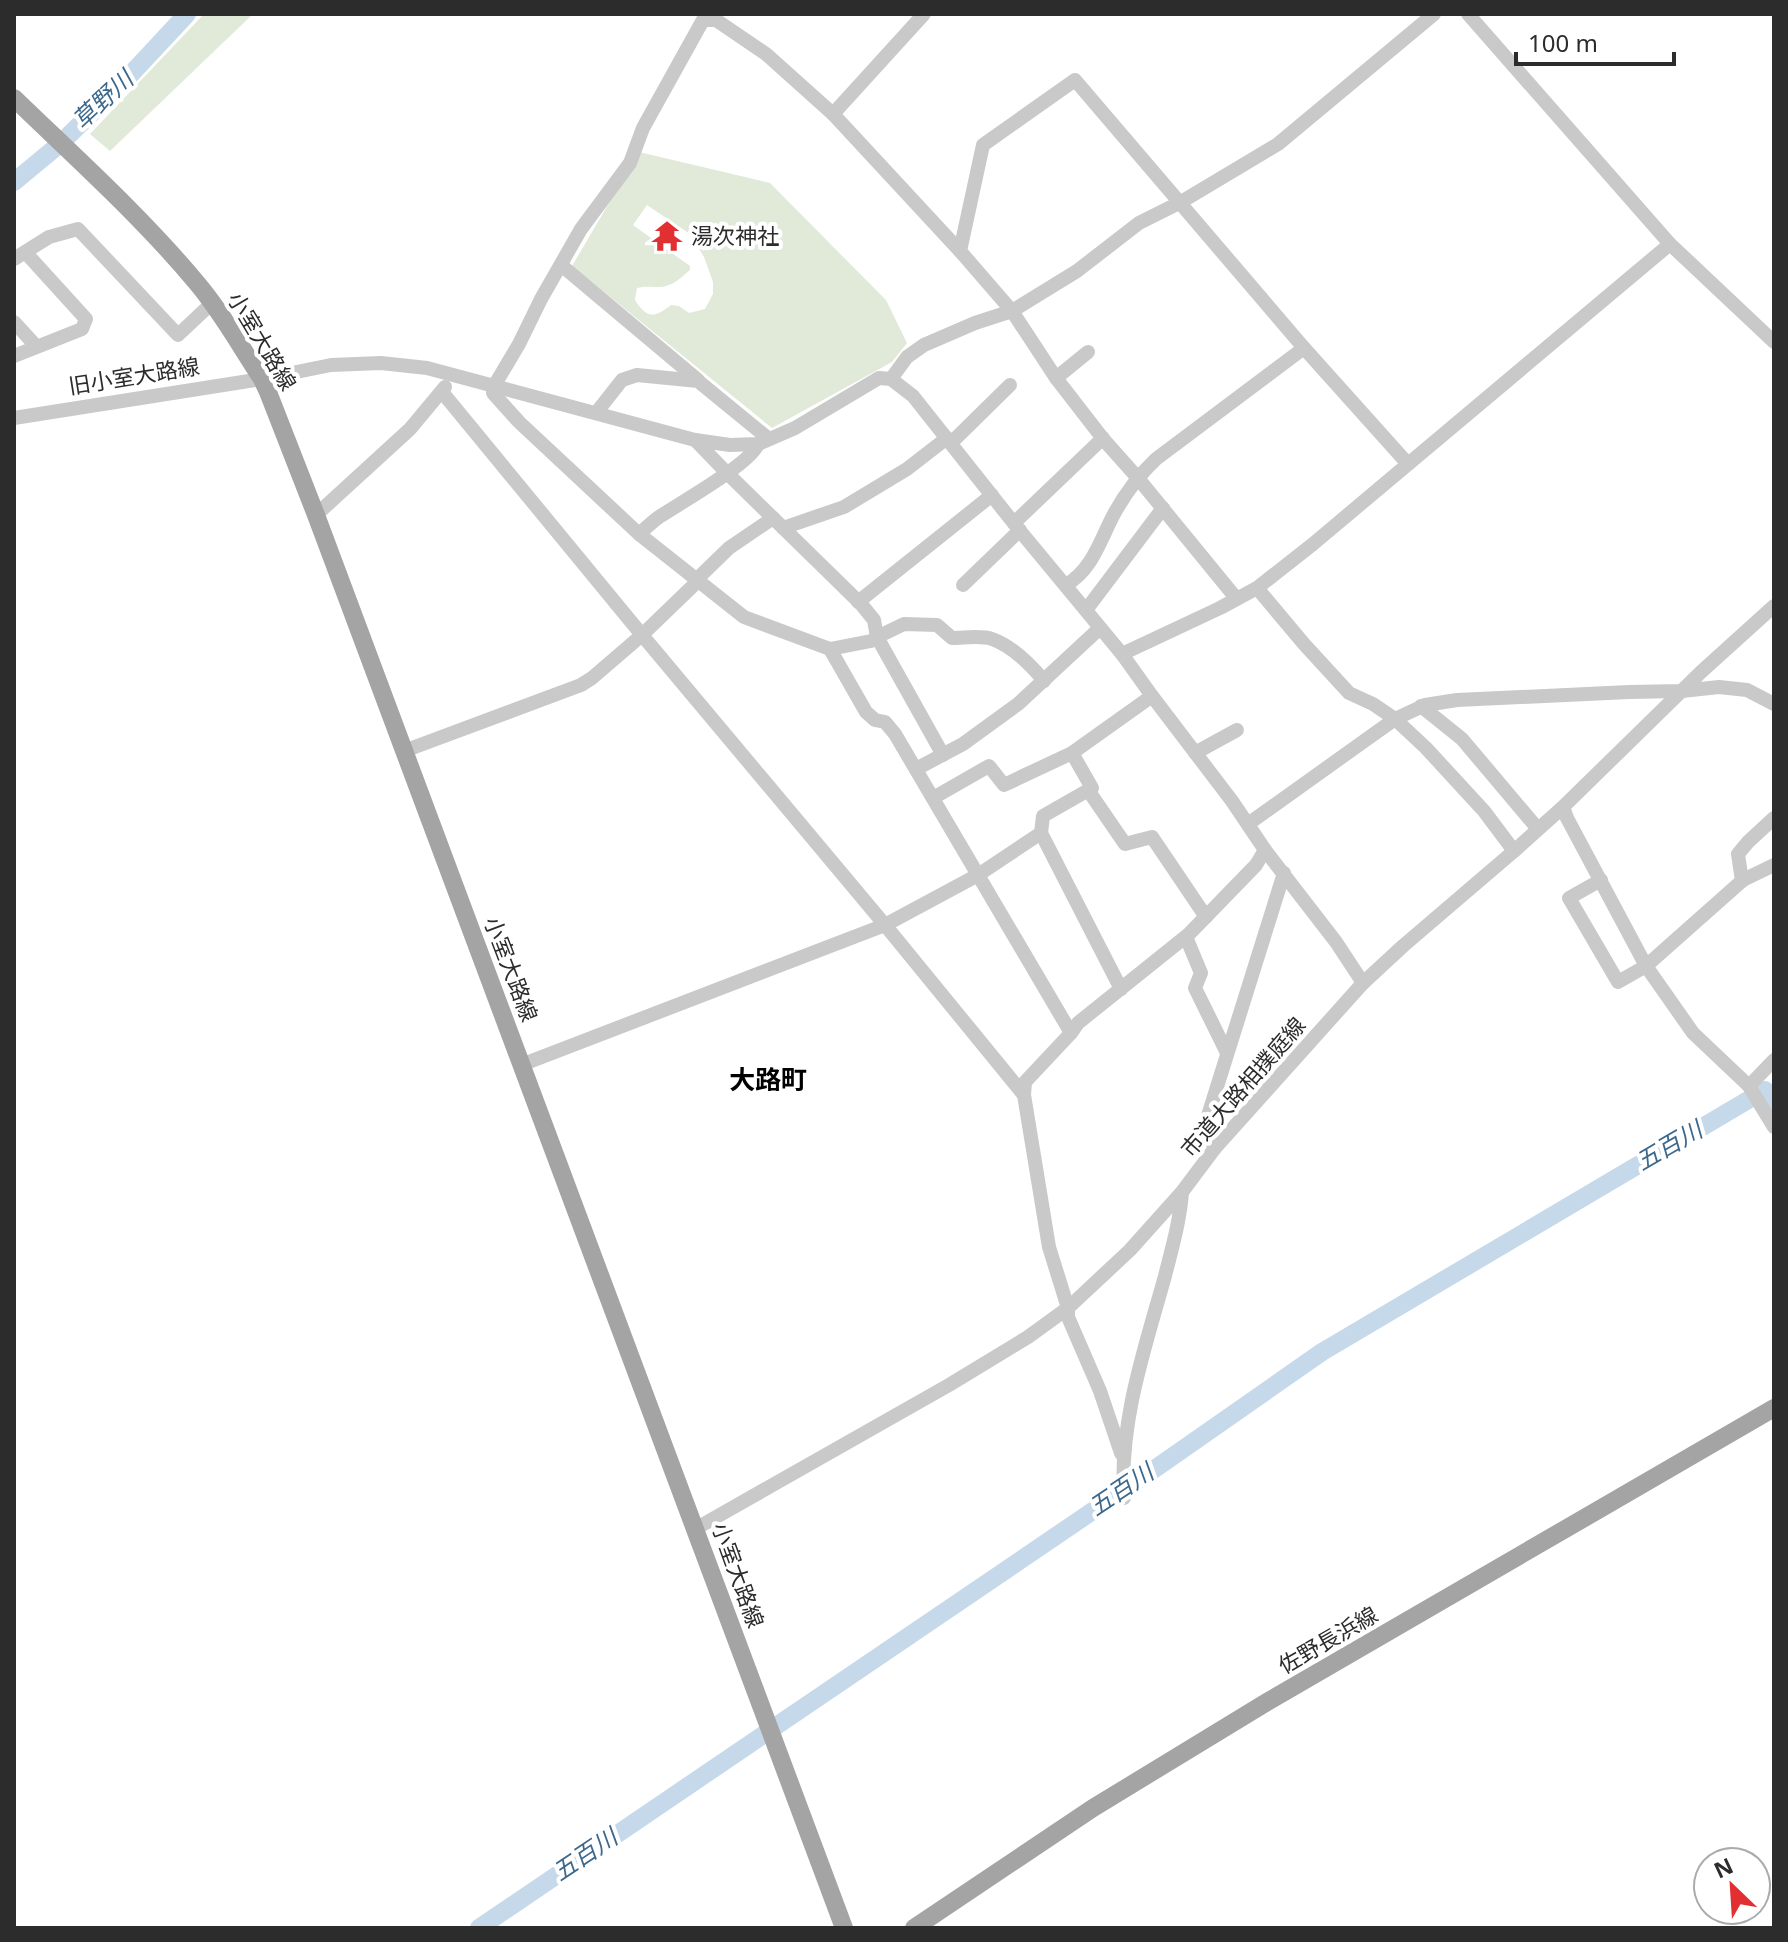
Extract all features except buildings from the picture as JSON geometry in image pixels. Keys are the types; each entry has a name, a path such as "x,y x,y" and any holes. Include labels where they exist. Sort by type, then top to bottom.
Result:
{"main road":[{"name":"小室大路線","path":"14,98 163,244 198,283 262,379 316,515 844,1928"},
{"name":"佐野長浜線","path":"914,1928 1093,1808 1267,1702 1774,1408"}],"street":[{"path":"833,114 924,14"},
{"path":"891,379 907,357 924,345 1012,311 1077,271 1139,223 1181,202 1278,144 1434,14"},
{"path":"1468,14 1670,244 1774,342"},
{"path":"1044,681 1031,665 990,637 952,638 937,625 904,624 871,641 830,649 744,617 639,534 519,422 493,393 494,386 581,229 630,163 643,128 703,20 716,20 766,54 833,114 960,251 1012,311 1056,378 1103,438 1236,598"},
{"path":"960,251 983,145 1075,80 1304,348 1408,464"},
{"path":"14,356 82,329 86,319 20,256 49,237 78,229 178,335 212,303"},
{"path":"1122,654 1257,588 1670,244"},
{"path":"561,265 698,381 763,442"},
{"path":"14,322 36,346"},
{"path":"1066,585 1079,578 1095,555 1114,514 1137,477 1156,459 1304,348"},
{"path":"1056,378 1088,352"},
{"name":"旧小室大路線","path":"14,418 262,379 331,365 381,363 427,368 695,440 730,445 763,442"},
{"path":"596,413 622,380 637,375 698,381"},
{"path":"316,515 410,429 442,392 451,376"},
{"path":"639,534 727,473 763,442 795,428 879,378 891,379 913,396 1122,654 1336,942 1363,983"},
{"path":"404,751 581,685 642,635 729,548 778,523 844,507 949,440 1010,385"},
{"path":"442,392 1024,1095"},
{"path":"963,585 1103,438"},
{"path":"695,440 874,620 877,637 943,755"},
{"path":"858,602 992,495"},
{"path":"1086,610 1163,508"},
{"path":"1257,588 1349,693 1395,719 1426,748 1484,811 1514,851"},
{"path":"1769,610 1774,629"},
{"name":"市道大路相撲庭線","path":"695,1529 949,1385 1028,1337 1068,1308 1130,1250 1182,1192 1215,1148 1363,983 1563,807 1769,610"},
{"path":"916,769 963,744 1018,704 1100,628"},
{"path":"830,649 866,712 875,720 885,722 895,734 1071,1033"},
{"path":"1248,824 1395,719 1421,706 1457,700 1719,687 1747,690 1773,703"},
{"path":"933,798 989,766 1004,785 1072,753 1152,696"},
{"path":"1421,706 1462,739 1538,829"},
{"path":"1195,753 1237,730"},
{"path":"1072,753 1092,788 1043,816 1041,833 1121,989"},
{"path":"1088,790 1125,844 1152,837 1206,917"},
{"path":"1563,807 1646,966 1693,1033 1750,1088 1774,1127"},
{"path":"1742,881 1738,854 1774,818"},
{"path":"521,1065 885,925 978,875 1041,833"},
{"path":"1124,1457 1068,1317 1049,1247 1024,1095 1025,1082 1078,1023 1186,937 1256,865 1265,850"},
{"path":"1601,880 1569,898 1618,982 1646,966 1742,881 1774,865"},
{"path":"1215,1148 1206,1122 1284,873"},
{"path":"1186,937 1201,973 1195,988 1227,1053"},
{"path":"1750,1088 1774,1060"},
{"path":"1124,1498 1124,1457 1132,1400 1178,1224 1182,1192"}],"green space":[{"path":"204,14 253,14 110,151 90,134"},
{"path":"639,152 770,183 886,300 907,343 892,362 772,428 572,266","holes":["647,205 690,234 704,257 713,282 713,294 705,309 689,313 671,305 655,314 643,311 635,300 637,288 671,284 690,270 690,266 633,225"]}],"waterway":[{"name":"草野川","path":"14,182 61,143 187,14"},
{"name":"五百川","path":"479,1928 1322,1352 1765,1090 1774,1106"}],"place":[{"name":"湯次神社","path":"667,236"}],"district":[{"name":"大路町","path":"768,1080"}]}
